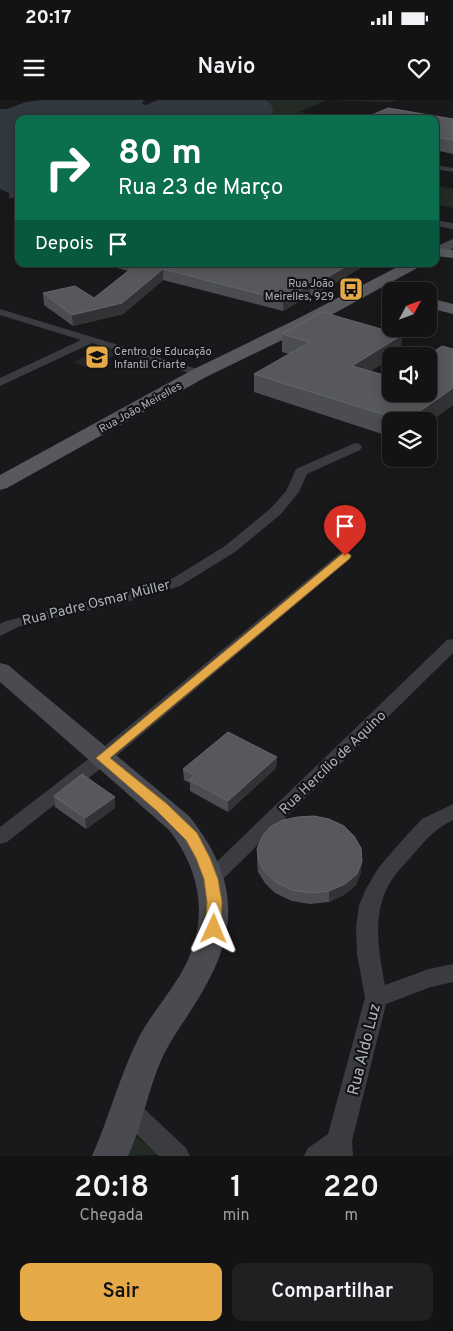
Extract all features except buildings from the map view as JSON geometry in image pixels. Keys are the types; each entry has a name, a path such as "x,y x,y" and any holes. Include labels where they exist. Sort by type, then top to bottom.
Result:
{"main road":[{"path":"439,252 453,254"},
{"name":"Rua João Meirelles","path":"0,484 200,373 305,322 408,267"},
{"path":"369,288 382,291"},
{"path":"438,305 453,309"}],"street":[{"path":"439,168 453,170"},
{"path":"439,223 453,226"},
{"path":"439,249 453,242"},
{"path":"0,312 200,373"},
{"path":"0,382 90,340"},
{"name":"Rua Padre Osmar Müller","path":"0,631 12,624 33,618 128,597 175,583 230,549 276,511 292,492 301,472 355,447"},
{"path":"0,837 102,758 345,556"},
{"name":"Rua Hercílio de Aquino","path":"211,879 450,648"},
{"path":"0,670 179,823 192,837 211,879 214,902 214,929 203,960 150,1048 142,1067 129,1111 110,1156"},
{"name":"Rua Aldo Luz","path":"339,1148 376,998 368,954 367,927 370,905 376,889 386,872 418,835 430,824 453,811"},
{"path":"376,998 421,981 453,973"},
{"path":"129,1111 177,1156"},
{"path":"317,1156 339,1148"}],"shaded area":[{"path":"44,100 144,100 142,104 146,105 158,100 266,100 272,106 273,112 271,115 15,115 15,198 9,198 9,193 0,189 0,109 7,109 26,102"},
{"path":"266,100 326,100 300,112 313,115 268,115"},
{"path":"326,100 398,100 389,102"},
{"path":"439,186 453,189 453,208 439,205"},
{"name":"Centro de Educação Infantil Criarte","path":"106,347 120,353 88,368 73,362"},
{"path":"133,1134 159,1155 122,1156"}],"place":[{"name":"Rua João Meirelles, 929","path":"351,289"},
{"name":"Centro de Educação Infantil Criarte","path":"97,357"}],"route":[{"path":"214,929 214,902 211,879 192,837 162,807 102,758 345,556"}]}
